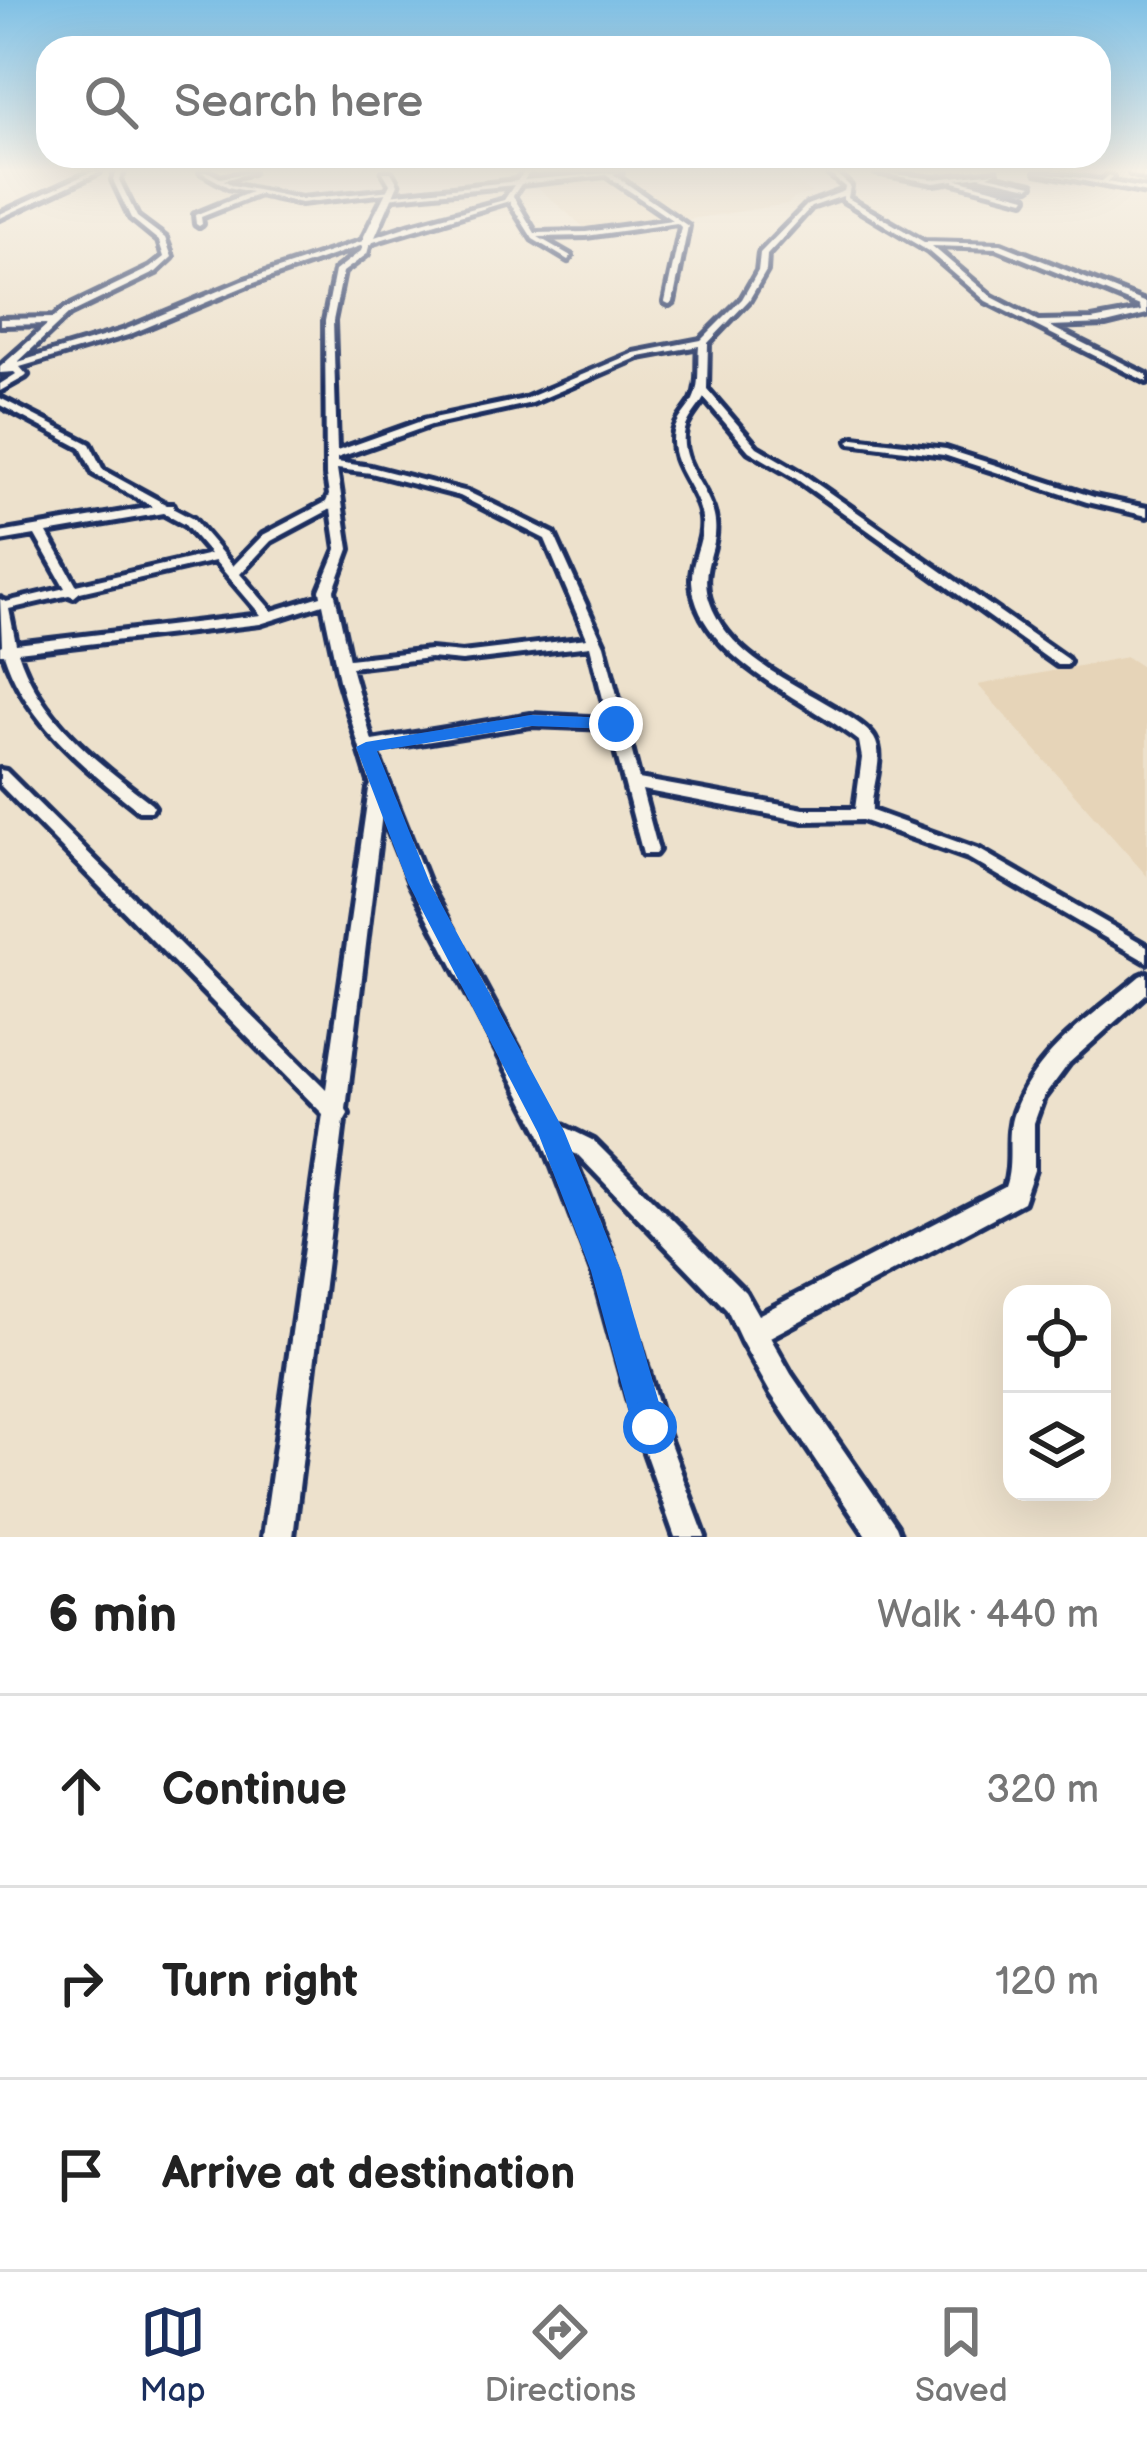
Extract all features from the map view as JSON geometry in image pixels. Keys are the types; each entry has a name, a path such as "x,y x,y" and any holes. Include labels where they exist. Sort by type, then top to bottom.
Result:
{"street":[{"path":"3,369 66,312 153,270 168,257 163,244"},
{"path":"3,369 125,333 245,284 367,244"},
{"path":"367,244 364,252 346,262 334,284 337,298 329,321 333,461 343,549 328,598 342,664 378,782 419,883 551,1131 606,1271 650,1427 690,1537"},
{"path":"541,244 568,258"},
{"path":"669,302 683,244"},
{"path":"333,461 428,422 528,401 637,355 704,342 745,300 762,271 763,255 774,244"},
{"path":"919,244 952,266 973,290 1147,379"},
{"path":"919,244 998,246 1144,305 1145,312 1103,322 1036,323"},
{"path":"0,322 57,321"},
{"path":"704,342 702,389 678,426 681,457 709,516 707,550 697,581 703,604 723,636 740,651 867,739 871,749 861,802 864,814"},
{"path":"0,388 22,375 17,369 3,369"},
{"path":"702,389 753,449 796,474 1063,662"},
{"path":"0,401 86,446 98,472 114,484 170,508 269,616"},
{"path":"854,441 965,456 1091,500 1147,512"},
{"path":"333,461 464,494 542,531 554,544 596,640 649,850"},
{"path":"233,574 267,538 324,509 336,492"},
{"path":"0,537 170,508"},
{"path":"39,530 74,592"},
{"path":"145,807 47,720 5,650 1,606 218,556"},
{"path":"5,650 92,643 269,616 328,598"},
{"path":"342,664 430,654 462,657 596,640"},
{"path":"366,747 531,720 616,724"},
{"path":"0,776 338,1114"},
{"path":"278,1537 338,1114 378,782"},
{"path":"631,783 804,815 864,814 974,854 1147,955"},
{"path":"751,1333 1014,1194 1024,1172 1021,1126 1031,1096 1053,1069 1147,981"},
{"path":"551,1131 586,1148 736,1301 751,1333 884,1537"}],"shaded area":[{"path":"1127,657 1147,670 1147,876 978,685"}],"route":[{"path":"616,724 531,720 366,747 419,883 551,1131 606,1271 650,1427"}]}
